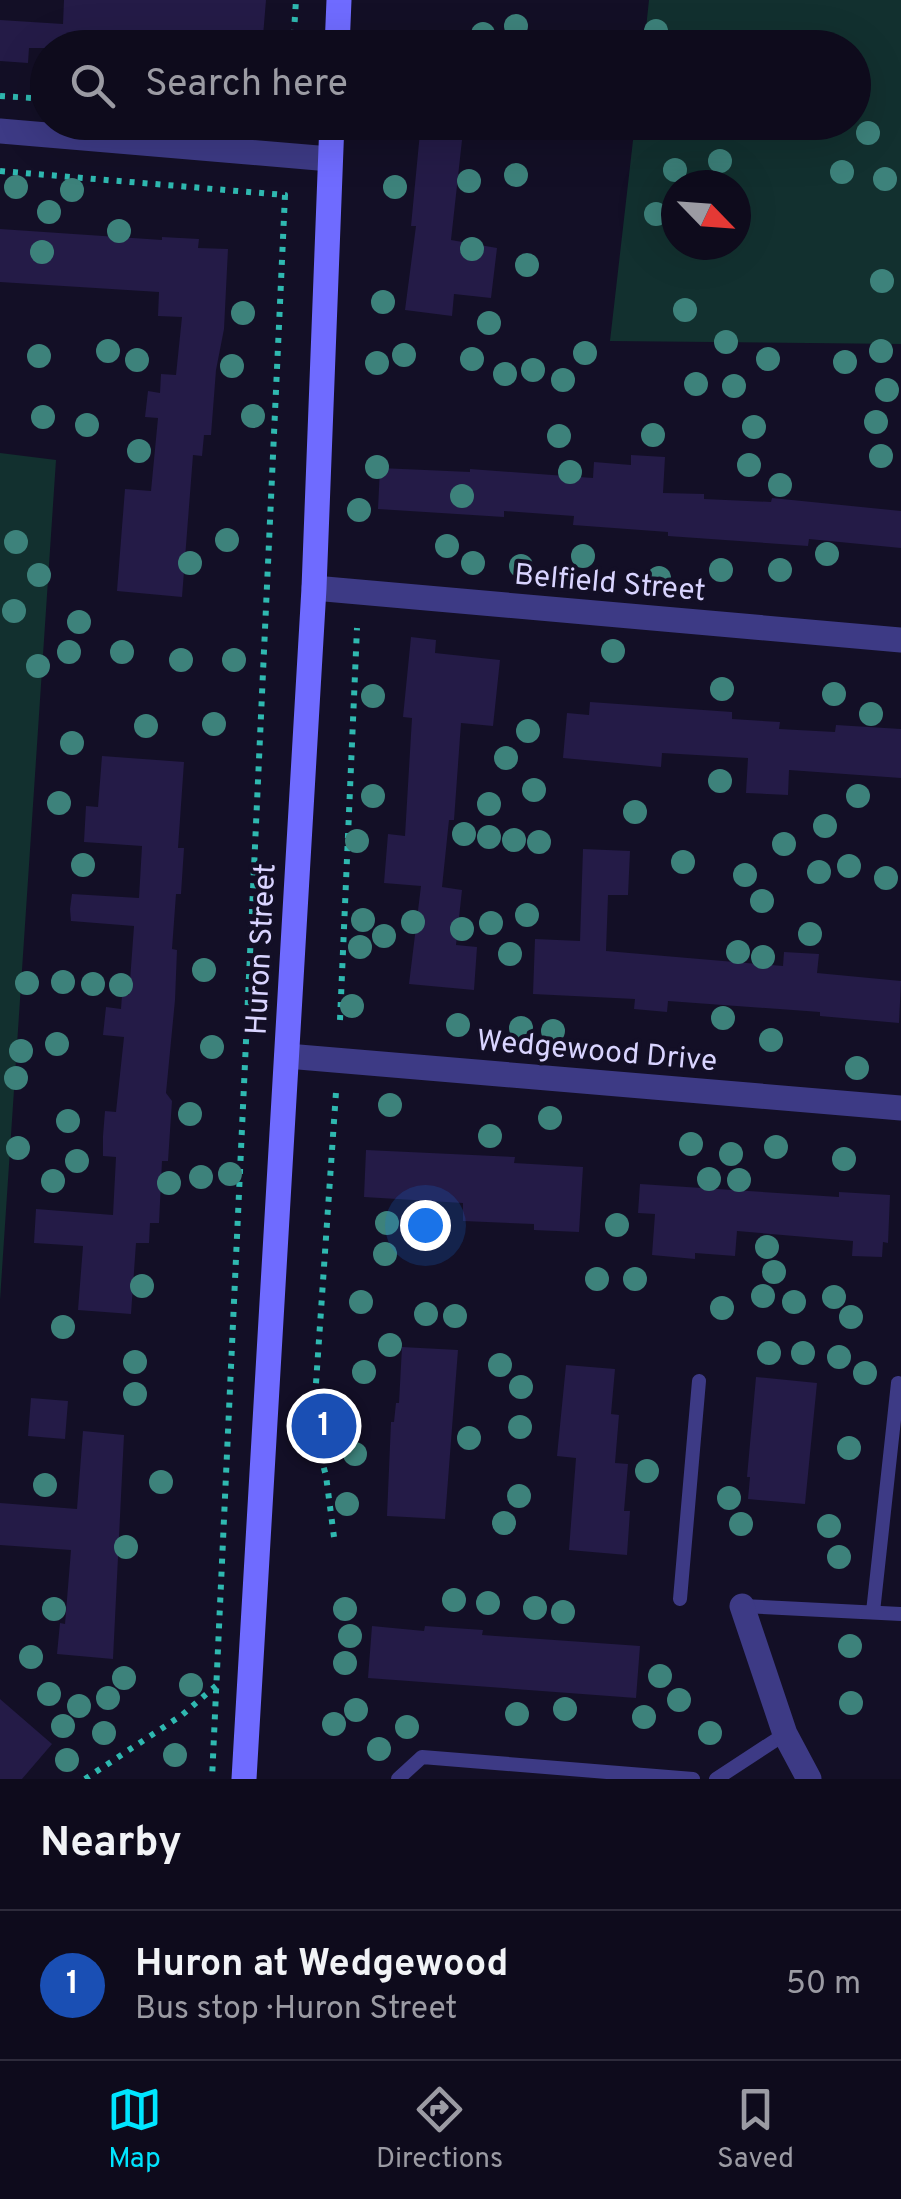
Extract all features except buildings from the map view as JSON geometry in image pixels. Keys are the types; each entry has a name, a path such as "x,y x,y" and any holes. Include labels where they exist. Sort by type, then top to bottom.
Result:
{"main road":[{"path":"338,30 340,0"},
{"name":"Huron Street","path":"244,1779 314,588 331,140"}],"street":[{"path":"0,131 30,134"},
{"path":"106,140 330,159"},
{"name":"Belfield Street","path":"314,588 901,640"},
{"name":"Wedgewood Drive","path":"286,1056 901,1108"},
{"path":"742,1606 785,1734 809,1779"}],"lane":[{"path":"680,1599 699,1380"},
{"path":"873,1612 898,1383"},
{"path":"742,1606 901,1614"},
{"path":"716,1779 785,1734"},
{"path":"398,1779 422,1757 693,1779"}],"path":[{"path":"294,30 296,0"},
{"path":"0,96 30,98"},
{"path":"0,171 285,194 212,1779"},
{"path":"340,1020 357,628"},
{"path":"334,1537 326,1476 314,1427 336,1092"},
{"path":"85,1779 182,1715 217,1685"}],"green space":[{"path":"649,0 901,0 901,344 610,341 633,140 871,140 871,30 646,30"},
{"path":"0,453 56,460 0,1300"}],"place":[{"name":"Huron at Wedgewood","path":"324,1426"}]}
